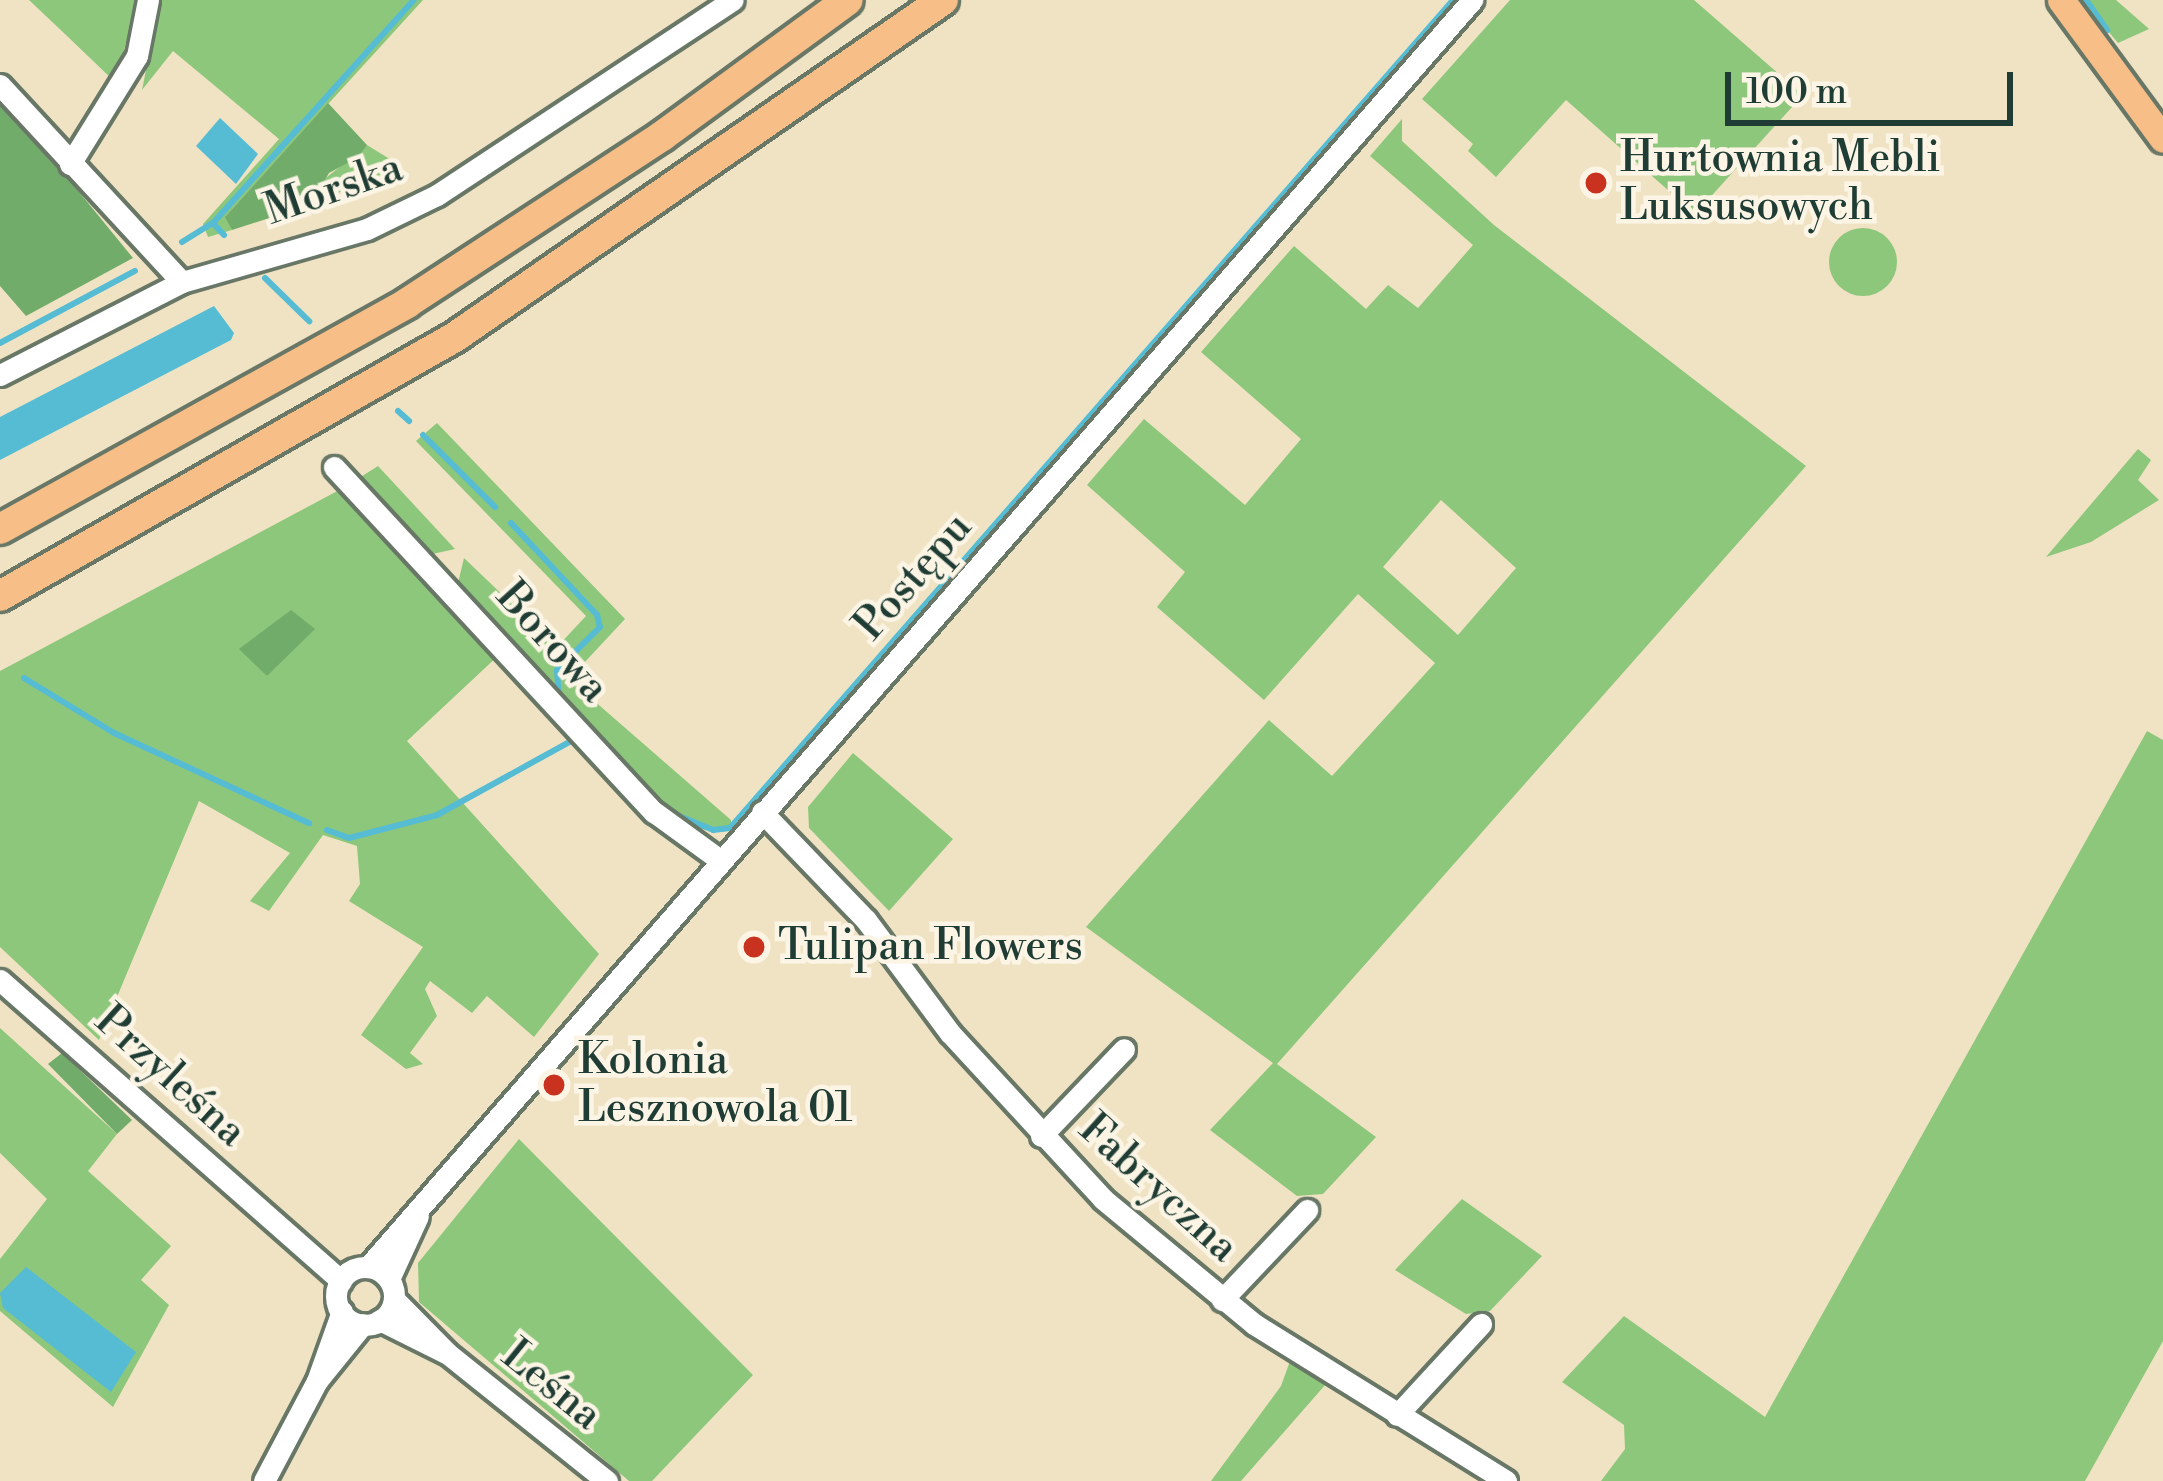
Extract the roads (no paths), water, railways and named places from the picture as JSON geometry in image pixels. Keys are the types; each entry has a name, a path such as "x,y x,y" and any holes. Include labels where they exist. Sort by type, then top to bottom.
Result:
{"highway":[{"path":"0,529 406,303 662,136 848,0"},
{"path":"0,596 455,337 944,0"}],"main road":[{"path":"2061,0 2163,139"}],"street":[{"path":"70,164 137,56 148,0"},
{"name":"Morska","path":"0,375 182,282 367,229 436,195 734,0"},
{"name":"Postępu","path":"355,1272 420,1210 1472,0"},
{"path":"0,85 182,282"},
{"name":"Borowa","path":"334,467 654,812 720,860"},
{"name":"Fabryczna","path":"762,812 866,920 1041,1136 1222,1300 1506,1481"},
{"name":"Przyleśna","path":"0,980 160,1125 292,1230 355,1272"},
{"name":"Fabryczna","path":"1041,1136 1124,1049"},
{"name":"Postępu","path":"316,1381 371,1322 391,1289 420,1210"},
{"name":"Fabryczna","path":"1222,1300 1307,1210"},
{"path":"264,1481 316,1381 355,1272"},
{"name":"Leśna","path":"355,1272 391,1289 447,1353 607,1481"},
{"name":"Leśna","path":"342,1311 447,1353"},
{"path":"1397,1415 1481,1324"}],"water":[{"path":"220,118 258,154 236,184 196,146"},
{"path":"214,306 234,333 231,340 0,460 0,417"},
{"path":"26,1267 136,1352 111,1392 3,1308 0,1293"}],"waterway":[{"path":"224,235 213,223 414,0"},
{"path":"667,811 713,830 730,828 1453,0"},
{"path":"2086,0 2107,30"},
{"path":"182,242 213,223"},
{"path":"0,343 135,271"},
{"path":"265,278 309,321"},
{"path":"398,411 409,421"},
{"path":"423,435 495,507"},
{"path":"511,523 597,615 600,627 557,670 559,696"},
{"path":"24,678 114,733 309,823"},
{"path":"327,830 349,838 437,815 571,741"}],"place":[{"name":"Hurtownia Mebli Luksusowych","path":"1596,183"},
{"name":"Tulipan Flowers","path":"754,947"},
{"name":"Kolonia Lesznowola 01","path":"554,1085"}]}
